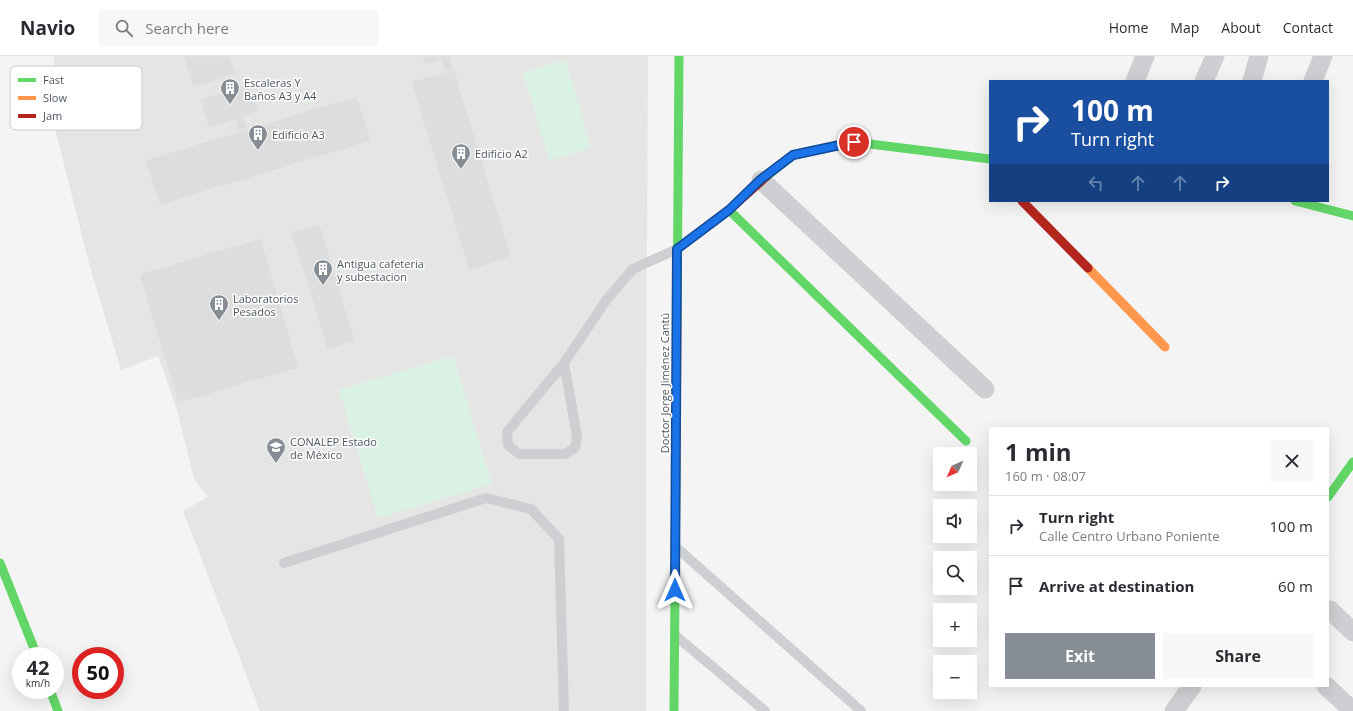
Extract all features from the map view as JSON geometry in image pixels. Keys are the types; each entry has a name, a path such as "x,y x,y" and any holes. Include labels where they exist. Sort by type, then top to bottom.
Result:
{"street":[{"name":"Doctor Jorge Jiménez Cantú","path":"674,711 679,56"},
{"path":"1135,80 1145,56"},
{"path":"1204,80 1215,56"},
{"path":"1252,80 1259,56"},
{"path":"1313,80 1323,56"},
{"path":"677,249 729,210 760,180 793,155 854,142 987,162"},
{"path":"760,180 985,389"},
{"path":"1023,202 1165,347"},
{"path":"1299,202 1353,216"},
{"path":"729,210 966,442"},
{"path":"1329,496 1353,462"},
{"path":"0,566 33,647"},
{"path":"1329,611 1330,610 1353,632"},
{"path":"1174,711 1191,687"},
{"path":"1327,687 1353,711"},
{"path":"53,699 58,711"}],"lane":[{"path":"564,363 576,436 575,448 565,454 519,454 508,445 507,432 564,363 607,299 632,269 677,249"},
{"path":"284,563 486,498 531,509 559,539 564,711"},
{"path":"675,546 861,711"},
{"path":"674,634 765,711"}],"shaded area":[{"path":"54,56 648,56 646,711 260,711 183,511 208,497 194,479 176,407 158,356 121,370 90,267 55,130 142,130 142,66 54,66"}],"green space":[{"path":"566,60 591,148 549,160 523,72"},
{"path":"453,356 492,484 378,518 339,390"}],"building":[{"path":"183,56 230,56 236,74 193,87"},
{"path":"422,56 455,56 450,58 454,69 445,72 441,60 425,65"},
{"name":"Edificio A2","path":"454,69 512,258 469,271 411,82"},
{"name":"Escaleras Y Baños A3 y A4","path":"231,76 234,88 250,83 259,111 243,116 247,128 238,131 235,120 209,128 200,100 225,91 221,79"},
{"name":"Edificio A3","path":"357,96 371,141 160,205 145,160"},
{"name":"Antigua cafeteria y subestacion","path":"320,224 355,341 327,349 291,232"},
{"name":"Laboratorios Pesados","path":"261,238 299,368 178,403 139,274"}],"traffic: fast":[{"path":"677,325 679,56"},
{"path":"767,176 793,155 854,142 989,159"},
{"path":"1299,202 1353,216"},
{"path":"729,210 966,441"},
{"path":"1329,496 1353,462"},
{"path":"674,711 676,463"},
{"path":"0,563 33,647"},
{"path":"53,699 58,711"}],"traffic: slow":[{"path":"1088,268 1165,347"},
{"path":"676,463 677,325"}],"traffic: jam":[{"path":"677,249 729,210 767,176"},
{"path":"1023,202 1088,268"}],"place":[{"name":"Escaleras Y Baños A3 y A4","path":"230,105"},
{"name":"Edificio A3","path":"258,151"},
{"name":"Edificio A2","path":"461,170"},
{"name":"Antigua cafeteria y subestacion","path":"323,286"},
{"name":"Laboratorios Pesados","path":"219,321"},
{"name":"CONALEP Estado de México","path":"276,464"}],"route":[{"path":"675,590 677,249 729,210 760,180 793,155 854,142"}]}
